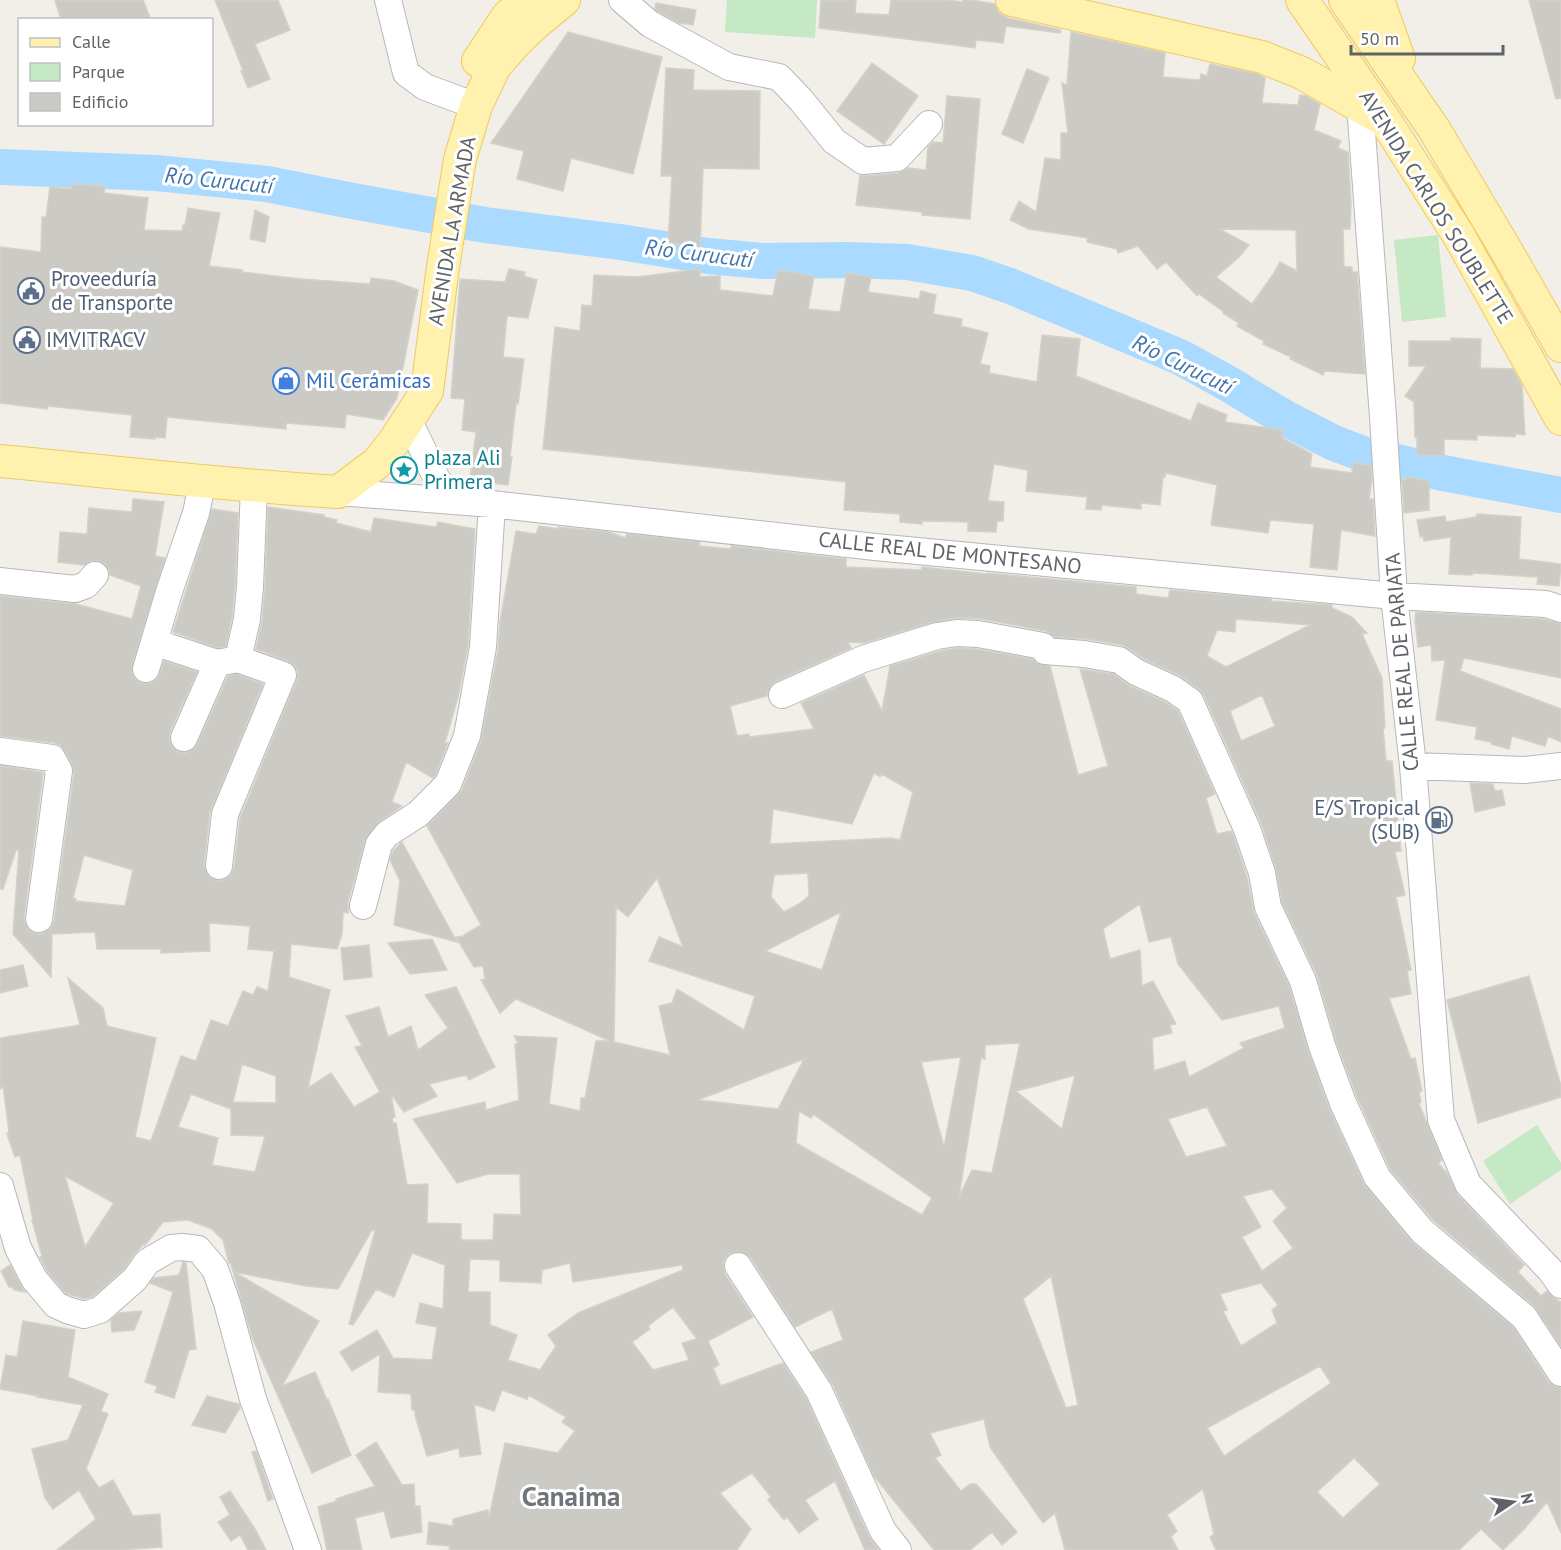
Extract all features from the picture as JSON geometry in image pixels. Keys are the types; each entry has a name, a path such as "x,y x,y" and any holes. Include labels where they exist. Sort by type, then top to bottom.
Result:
{"main road":[{"name":"AVENIDA LA ARMADA","path":"338,492 377,463 408,419 453,157 479,59 507,17 525,0"},
{"name":"AVENIDA LA ARMADA","path":"469,103 495,66 515,43 564,0"},
{"path":"1012,0 1262,57 1302,73 1386,122"},
{"name":"AVENIDA CARLOS SOUBLETTE","path":"1302,0 1386,122 1459,236 1561,419"},
{"name":"AVENIDA CARLOS SOUBLETTE","path":"1345,0 1434,129 1561,346"},
{"path":"1378,0 1417,105"},
{"path":"0,460 254,487 338,492"}],"street":[{"path":"388,0 406,73 425,87 469,103"},
{"path":"622,0 650,24 729,68 779,77 834,141 863,161 897,158 929,124"},
{"name":"CALLE REAL DE PARIATA","path":"1360,105 1394,596 1413,766 1441,1120 1468,1184 1557,1273"},
{"path":"408,419 447,500"},
{"path":"146,669 196,513 203,480"},
{"path":"184,738 228,661 247,619 254,487"},
{"name":"CALLE REAL DE MONTESANO","path":"338,492 492,504 874,547 1394,596 1546,604 1561,609"},
{"path":"363,906 379,844 387,834 418,814 448,784 467,736 483,647 492,504"},
{"path":"0,581 75,589 86,585 95,575"},
{"path":"782,695 863,658 937,636 957,633 978,634 1043,646 1046,651 1119,660 1136,672 1173,689 1190,701 1247,829 1262,873 1268,906 1303,981 1322,1046 1343,1103 1377,1177 1422,1231 1524,1317 1561,1373"},
{"path":"154,642 283,675 225,814 219,866"},
{"path":"0,751 52,758 59,771 39,919"},
{"path":"1413,766 1524,770 1561,766"},
{"path":"0,1186 18,1248 34,1279 56,1305 67,1310 84,1315 100,1310 135,1279 147,1262 171,1248 198,1249 215,1269 227,1303 253,1399 308,1550"},
{"path":"738,1266 819,1391 883,1531 898,1550"}],"green space":[{"path":"727,0 817,0 815,38 725,32"},
{"path":"1438,235 1446,317 1402,322 1394,240"},
{"path":"1537,1125 1561,1163 1561,1170 1510,1204 1483,1161"}],"building":[{"path":"55,0 143,0 150,18 60,18"},
{"path":"215,0 278,0 290,30 255,44 270,79 248,88"},
{"path":"821,0 856,0 855,13 889,15 891,0 962,2 972,0 995,4 999,13 1008,18 1061,30 1060,33 1006,26 1003,43 976,40 975,48 819,28"},
{"path":"1529,0 1561,0 1561,98 1556,99"},
{"path":"656,3 696,10 693,25 679,23 659,12 655,9"},
{"path":"568,32 662,57 633,174 571,158 563,191 517,179 524,151 491,143"},
{"path":"1071,32 1165,53 1163,77 1200,80 1201,74 1207,76 1210,64 1257,74 1265,78 1262,103 1298,105 1300,95 1320,104 1314,130 1341,141 1338,148 1348,152 1351,203 1350,229 1343,229 1344,267 1352,267 1352,272 1357,272 1365,374 1325,371 1323,375 1263,344 1264,341 1237,326 1239,323 1199,294 1197,296 1166,262 1157,269 1138,246 1118,253 1117,249 1087,242 1088,238 1029,229 1010,220 1019,201 1036,212 1045,158 1061,160 1061,133 1068,133 1062,83 1067,85","holes":["1219,229 1296,230 1297,271 1280,262 1252,304 1216,277 1249,245"]},
{"path":"872,63 918,96 884,144 837,111"},
{"path":"666,68 694,70 693,90 760,91 759,169 703,168 700,247 668,243 672,176 661,176"},
{"path":"1027,69 1049,78 1023,143 1002,134"},
{"path":"947,96 980,99 970,219 922,215 922,212 856,205 860,175 898,173 908,168 926,170 928,147 933,142 943,143"},
{"path":"71,184 105,186 104,193 148,198 144,230 182,231 188,208 220,213 209,266 301,279 370,284 371,278 394,281 418,290 397,398 383,420 346,414 345,428 286,423 286,429 167,417 165,438 155,437 155,439 130,437 132,415 0,403 0,247 41,252 42,217 46,217 50,187 71,189"},
{"path":"255,210 269,217 265,242 250,239"},
{"path":"509,269 525,272 524,276 537,280 528,318 507,316 503,357 524,359 518,404 516,404 508,485 470,479 476,432 462,430 465,399 451,398 460,279 505,282"},
{"path":"700,269 700,277 720,276 720,290 773,296 778,270 814,276 808,309 840,312 847,273 871,277 868,292 919,299 921,291 936,295 933,314 962,319 961,326 988,333 980,364 990,366 989,373 1037,382 1042,335 1080,339 1076,376 1191,421 1198,403 1227,415 1225,422 1283,430 1282,438 1312,454 1310,467 1352,473 1353,463 1371,465 1372,479 1369,499 1373,499 1375,536 1341,530 1337,570 1310,567 1314,524 1270,520 1268,533 1211,525 1217,485 1166,473 1163,477 1160,505 1141,503 1141,509 1102,505 1101,510 1086,509 1087,497 1026,491 1028,470 994,464 988,501 1004,502 1003,521 997,521 996,532 968,531 968,522 922,521 922,524 900,522 900,514 844,510 846,482 543,449 555,327 580,331 582,305 592,306 594,275 637,277"},
{"path":"1451,338 1481,339 1480,368 1513,369 1522,386 1525,435 1515,434 1515,437 1477,435 1477,440 1444,439 1444,456 1417,455 1414,402 1405,396 1426,366 1409,366 1409,341 1451,341"},
{"path":"1406,477 1429,481 1429,510 1404,513 1402,479 1405,480"},
{"path":"133,499 164,502 155,556 165,558 132,665 132,673 141,683 150,683 157,679 164,661 197,672 170,732 169,739 172,746 177,751 185,753 197,745 228,676 237,674 263,684 210,812 204,865 210,878 218,881 231,875 234,868 240,818 297,680 298,672 294,665 256,649 262,621 265,588 268,507 324,515 324,517 337,520 336,523 371,532 374,518 436,527 438,522 475,529 468,645 459,693 445,743 448,743 435,776 433,778 406,762 392,802 402,806 379,822 365,840 348,902 348,913 343,912 342,934 337,949 291,944 289,977 330,990 308,1088 331,1073 354,1107 380,1092 355,1047 362,1046 346,1016 379,1007 388,1037 411,1026 418,1050 448,1028 425,995 456,987 495,1067 469,1080 466,1075 429,1084 437,1096 404,1112 391,1094 395,1117 392,1118 393,1123 396,1123 407,1185 428,1184 427,1223 461,1224 461,1240 493,1240 494,1214 521,1215 520,1174 488,1174 457,1183 413,1119 485,1102 486,1110 519,1100 515,1044 518,1043 514,1036 557,1038 549,1104 580,1111 581,1098 585,1098 596,1041 610,1041 516,999 500,1013 481,980 485,979 483,966 474,967 456,937 464,936 481,925 427,826 462,790 481,741 498,650 500,622 516,531 536,534 539,526 609,532 625,538 627,534 700,542 699,546 731,549 731,546 846,559 846,567 922,570 922,567 1136,587 1136,594 1168,598 1170,590 1332,605 1332,608 1352,617 1367,633 1362,634 1382,678 1386,761 1392,761 1401,851 1395,852 1405,895 1396,897 1411,970 1407,971 1411,994 1389,998 1411,1059 1415,1058 1422,1091 1419,1092 1421,1102 1419,1104 1442,1160 1438,1163 1447,1173 1457,1194 1524,1265 1518,1272 1541,1296 1547,1291 1561,1302 1561,1346 1534,1306 1433,1220 1390,1169 1357,1097 1336,1041 1317,975 1282,902 1276,868 1261,823 1204,695 1199,689 1179,675 1144,659 1122,645 1054,637 1046,631 981,619 957,618 933,622 864,643 848,642 851,648 775,682 770,687 767,696 730,706 737,736 749,734 749,737 814,729 801,703 864,675 882,711 890,666 958,648 1033,659 1037,663 1050,666 1078,775 1108,766 1080,669 1113,674 1130,686 1165,702 1178,711 1215,794 1206,798 1217,834 1231,831 1233,834 1247,877 1254,913 1289,986 1308,1050 1329,1108 1364,1184 1412,1242 1513,1327 1548,1381 1561,1388 1561,1533 1547,1502 1503,1550 1481,1529 1459,1550 1216,1550 1210,1537 1214,1534 1203,1489 1167,1515 1177,1531 1171,1537 1178,1550 1065,1550 1055,1513 1043,1523 990,1447 984,1419 930,1433 941,1455 935,1458 961,1491 970,1484 976,1484 1017,1532 1002,1545 992,1532 970,1550 934,1550 874,1476 833,1385 811,1352 843,1340 832,1309 795,1327 751,1258 738,1251 729,1254 724,1260 723,1267 725,1274 753,1317 708,1341 719,1365 713,1368 721,1386 783,1363 806,1398 869,1537 879,1550 865,1550 835,1481 805,1500 818,1519 799,1533 787,1517 784,1520 768,1500 771,1497 752,1473 720,1493 751,1529 737,1550 449,1550 450,1546 427,1544 429,1522 453,1526 453,1519 488,1510 489,1518 505,1443 558,1453 575,1431 562,1422 566,1417 529,1395 527,1399 502,1390 494,1411 474,1404 481,1454 460,1457 459,1448 427,1456 415,1410 412,1410 411,1394 378,1392 380,1354 352,1371 340,1352 377,1330 393,1358 432,1360 437,1327 416,1323 420,1303 443,1309 445,1265 412,1253 394,1297 376,1289 353,1325 349,1324 375,1231 372,1230 338,1289 306,1286 234,1272 319,1321 282,1386 315,1372 351,1455 312,1473 252,1337 223,1240 212,1229 188,1220 163,1222 124,1269 92,1297 84,1299 65,1293 47,1271 40,1257 42,1256 32,1220 20,1155 15,1157 7,1134 9,1132 3,1086 0,1089 0,1038 80,1025 68,978 103,1008 107,1026 156,1038 135,1137 151,1141 181,1056 196,1061 211,1020 228,1026 243,991 253,995 257,987 268,991 274,951 248,949 250,926 209,923 210,951 161,953 161,949 97,949 95,932 52,934 51,977 13,934 19,850 16,850 3,889 0,889 0,766 43,774 24,917 29,930 38,934 50,929 54,921 74,773 72,764 60,745 0,736 0,596 76,604 132,619 141,586 110,575 105,564 99,561 91,561 84,565 58,562 60,532 87,534 89,508 132,512","holes":["1236,619 1310,625 1226,667 1207,656 1217,630 1235,632","1262,695 1275,726 1241,741 1230,711","874,773 880,777 882,774 913,792 900,840 891,838 770,844 773,809 852,824","84,855 133,870 125,906 75,901 76,899 73,898","808,873 809,896 784,912 771,897 774,875","657,878 683,947 659,937 649,961 755,996 744,1030 677,989 672,1003 659,1006 670,1055 614,1042 616,907 628,917","1140,904 1149,942 1171,937 1178,964 1222,1020 1279,1006 1285,1028 1240,1043 1244,1048 1189,1077 1185,1061 1154,1071 1152,1038 1172,1033 1170,1025 1176,1024 1153,981 1142,986 1140,950 1110,959 1103,929","841,912 822,970 765,951","1020,1043 992,1173 972,1170 959,1197 981,1058 985,1059 985,1045","961,1057 944,1147 921,1062","804,1059 778,1109 698,1100","242,1064 276,1076 276,1103 233,1102","1075,1075 1062,1129 1016,1091 1036,1086","191,1094 231,1109 231,1135 265,1136 255,1172 212,1165 218,1138 178,1127","1207,1107 1227,1146 1186,1157 1168,1119","799,1111 811,1118 813,1114 932,1198 922,1215 796,1143","65,1176 114,1203 85,1247","1272,1189 1287,1208 1273,1221 1293,1248 1262,1271 1242,1237 1261,1227 1243,1196","470,1259 500,1260 500,1281 541,1283 542,1270 570,1263 573,1282 682,1265 683,1270 578,1313 548,1335 556,1346 540,1370 508,1360 517,1335 490,1325 490,1292 468,1292","1051,1276 1078,1405 1066,1408 1023,1299","1261,1283 1278,1305 1272,1310 1277,1323 1241,1346 1223,1311 1227,1310 1220,1294","673,1307 697,1339 682,1343 689,1360 653,1370 632,1342","1320,1366 1331,1383 1224,1456 1207,1428","1354,1458 1380,1484 1343,1518 1317,1492"]},
{"path":"212,509 238,513 232,617 226,646 218,648 173,632"},
{"path":"1477,514 1521,517 1519,559 1561,564 1559,586 1537,584 1538,577 1449,574 1451,537 1424,541 1423,536 1420,537 1417,520 1445,516 1446,522 1476,517"},
{"path":"1416,612 1543,619 1561,624 1561,678 1464,658 1460,671 1561,709 1561,742 1548,736 1545,746 1512,736 1509,749 1475,739 1477,727 1436,720 1445,660 1432,661 1431,645 1418,647"},
{"path":"1470,783 1493,784 1495,791 1502,790 1505,805 1475,812"},
{"path":"402,842 457,942 394,925 400,881 390,860 393,851"},
{"path":"432,939 447,970 410,974 388,943"},
{"path":"369,945 372,977 344,980 341,948"},
{"path":"23,965 28,986 0,993 0,970"},
{"path":"1529,976 1561,1086 1561,1097 1478,1123 1447,1000"},
{"path":"183,1262 186,1263 196,1349 189,1350 174,1398 155,1392 157,1386 145,1382 173,1292 150,1283 154,1278 179,1275"},
{"path":"10,1265 25,1292 9,1287 1,1271"},
{"path":"142,1311 134,1330 112,1332 111,1320 119,1313"},
{"path":"23,1321 75,1330 68,1377 108,1394 101,1411 108,1414 86,1469 99,1488 113,1480 133,1516 160,1514 162,1547 57,1550 96,1519 79,1490 53,1509 45,1498 32,1449 68,1440 83,1405 0,1389 6,1355 17,1357"},
{"path":"207,1396 239,1404 240,1408 225,1433 192,1425"},
{"path":"376,1442 402,1485 414,1484 415,1506 420,1506 422,1532 391,1538 384,1511 355,1518 362,1550 327,1550 318,1507 375,1486 356,1455"},
{"path":"256,1451 273,1499 268,1501 252,1452"},
{"path":"230,1491 266,1550 248,1550 240,1535 231,1541 218,1522 230,1515 220,1497"}],"waterway":[{"name":"Río Curucutí","path":"0,167 156,173 267,184 485,225 708,256 763,261 907,262 972,273 1010,286 1180,357 1285,418 1334,443 1363,454"},
{"name":"Río Curucutí","path":"1397,462 1561,495"}],"place":[{"name":"Proveeduría de Transporte","path":"31,291"},
{"name":"IMVITRACV","path":"27,340"},
{"name":"Mil Cerámicas","path":"286,381"},
{"name":"plaza Ali Primera","path":"404,470"},
{"name":"E/S Tropical (SUB)","path":"1439,820"}],"district":[{"name":"Canaima","path":"571,1497"}]}
